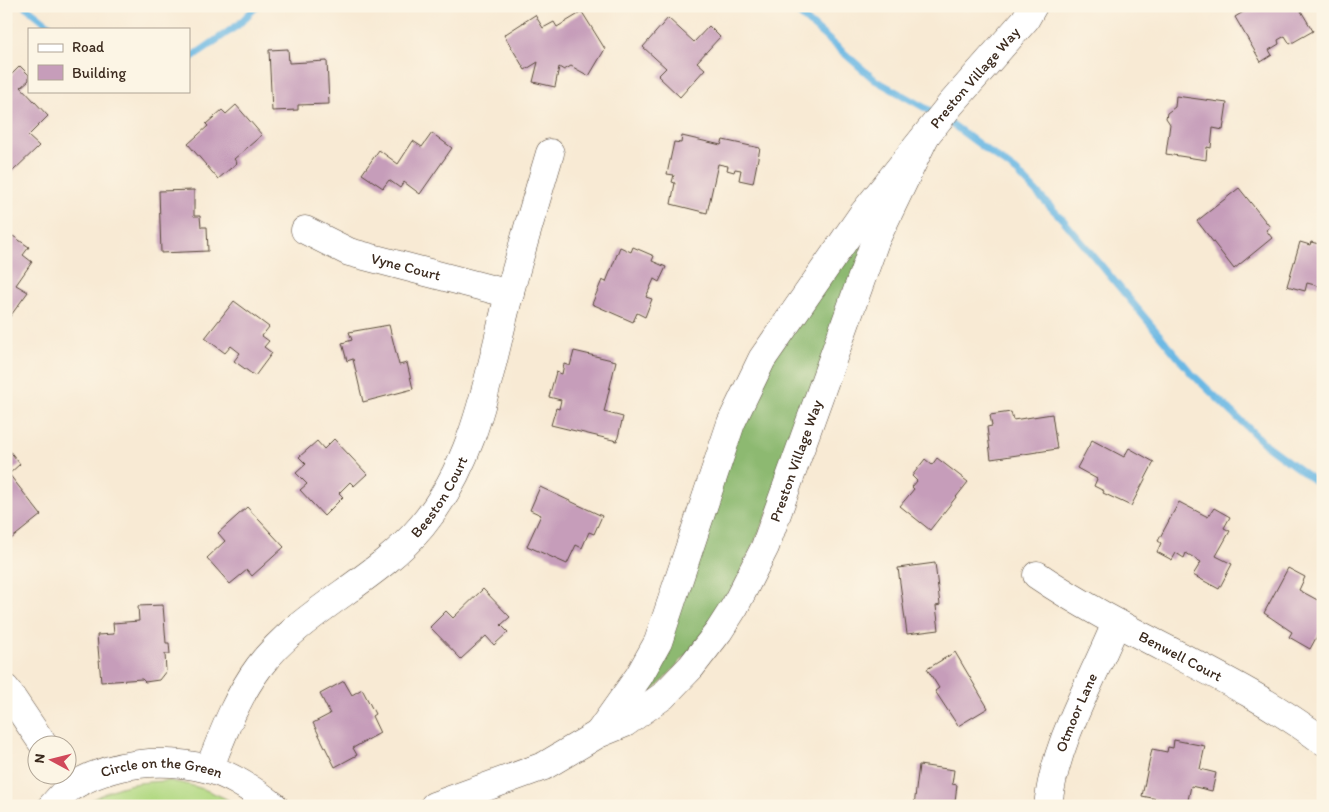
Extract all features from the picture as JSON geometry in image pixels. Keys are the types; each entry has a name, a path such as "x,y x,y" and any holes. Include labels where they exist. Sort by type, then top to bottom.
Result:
{"street":[{"name":"Preston Village Way","path":"598,734 639,676 658,642 731,423 762,359 862,214 951,104 1029,13 1049,6"},
{"name":"Preston Village Way","path":"434,806 544,766 598,734 625,723 663,696 691,667 736,606 765,547 875,241 925,137"},
{"name":"Beeston Court","path":"209,769 229,718 260,666 297,630 392,554 415,532 454,479 467,452 482,409 510,294 550,153"},
{"name":"Vyne Court","path":"305,230 349,252 510,294"},
{"name":"Benwell Court","path":"1037,575 1079,603 1188,660 1302,726 1323,741"},
{"name":"Otmoor Lane","path":"1048,806 1059,758 1071,724 1116,623"},
{"path":"6,689 36,734"},
{"name":"Circle on the Green","path":"62,789 130,765 172,762 209,769 237,782 274,806"}],"green space":[{"path":"902,172 778,491 719,619 636,710 754,387"},
{"path":"170,781 206,790 239,806 80,806 123,786"}],"building":[{"path":"1253,6 1298,6 1313,31 1290,44 1285,36 1278,40 1279,44 1269,50 1272,55 1261,62 1235,17"},
{"path":"582,12 605,49 589,76 571,66 564,70 559,67 555,87 533,82 538,62 525,70 504,35 535,15 543,28 554,22 557,27"},
{"path":"668,18 694,42 709,26 720,37 697,62 705,69 680,97 658,76 666,68 643,47"},
{"path":"288,49 289,63 327,61 329,104 298,105 298,110 272,111 269,50"},
{"path":"20,66 28,74 28,81 21,87 48,116 28,136 39,146 12,172 6,166 6,80"},
{"path":"1176,96 1227,103 1223,130 1213,128 1211,148 1207,147 1206,160 1166,154 1170,124 1166,118 1167,113 1175,107"},
{"path":"236,105 262,135 234,159 237,163 218,179 188,144 222,110 226,114"},
{"path":"432,133 452,148 420,194 404,182 400,188 389,180 383,188 362,174 379,150 398,164 413,141 422,147"},
{"path":"682,136 721,145 723,140 760,148 753,183 739,180 741,170 735,169 734,172 727,170 728,166 718,164 707,213 671,204 675,183 672,182 674,175 667,174 674,142 681,143"},
{"path":"1239,188 1270,227 1266,230 1272,238 1234,269 1197,221"},
{"path":"194,190 194,216 200,216 201,227 207,227 208,251 161,253 159,191"},
{"path":"13,236 29,247 23,255 32,262 16,285 28,292 6,322 6,245"},
{"path":"1300,242 1310,245 1311,242 1323,245 1323,287 1307,283 1305,291 1287,286"},
{"path":"620,247 631,252 633,247 654,256 652,261 666,267 659,282 654,279 646,297 652,299 645,317 637,313 633,322 592,304 602,280 606,282"},
{"path":"234,301 269,327 262,336 269,341 264,347 272,353 255,376 234,361 240,353 231,346 225,353 205,338"},
{"path":"389,325 399,365 407,363 413,389 363,402 353,359 347,361 342,343 352,340 349,332"},
{"path":"574,351 616,361 604,412 623,417 617,441 551,425 556,408 559,409 561,400 549,397 556,372 562,374 564,364 570,366"},
{"path":"1011,412 1013,420 1052,414 1057,449 991,459 987,427 992,426 990,415"},
{"path":"334,439 367,474 354,486 350,482 339,493 343,497 324,516 300,490 307,484 296,473 306,464 299,457 317,441 324,449"},
{"path":"1092,440 1124,457 1129,448 1154,462 1131,506 1103,493 1104,491 1094,486 1097,479 1077,468"},
{"path":"9,450 20,464 9,474 41,515 6,543 6,452"},
{"path":"937,458 968,482 930,530 900,506 914,489 912,487 917,481 912,476 925,459 932,465"},
{"path":"540,487 602,516 594,534 589,532 582,548 576,545 567,564 527,546 541,515 530,510"},
{"path":"1179,502 1208,517 1214,508 1230,517 1224,528 1230,531 1216,556 1232,564 1219,589 1193,575 1201,562 1186,553 1184,558 1176,553 1172,560 1157,552 1161,543 1158,541"},
{"path":"247,507 284,547 252,576 247,570 230,584 207,558 225,541 218,533"},
{"path":"935,563 940,605 936,606 939,630 907,634 898,568"},
{"path":"1288,568 1305,577 1299,590 1323,603 1323,625 1310,649 1289,637 1292,632 1264,613"},
{"path":"483,589 510,617 501,625 508,632 494,645 486,636 461,659 430,627 446,611 453,618"},
{"path":"163,605 166,643 169,643 170,654 165,654 166,671 159,680 145,682 142,679 101,682 97,635 114,634 113,623 139,621 138,606"},
{"path":"955,652 988,708 958,726 935,691 939,688 927,669"},
{"path":"344,681 352,695 362,689 375,714 372,716 380,733 353,748 357,755 335,767 313,723 330,714 320,694"},
{"path":"1174,740 1205,746 1200,769 1216,773 1212,791 1191,786 1187,805 1142,796 1152,749 1167,752 1168,747 1173,748"},
{"path":"919,765 954,770 952,784 957,785 955,801 952,801 951,806 914,806"}],"waterway":[{"path":"25,6 53,28"},
{"path":"190,58 238,25 257,6"},
{"path":"790,6 875,80 936,114"},
{"path":"945,119 1018,173 1065,222 1192,374 1266,445 1323,487"}]}
